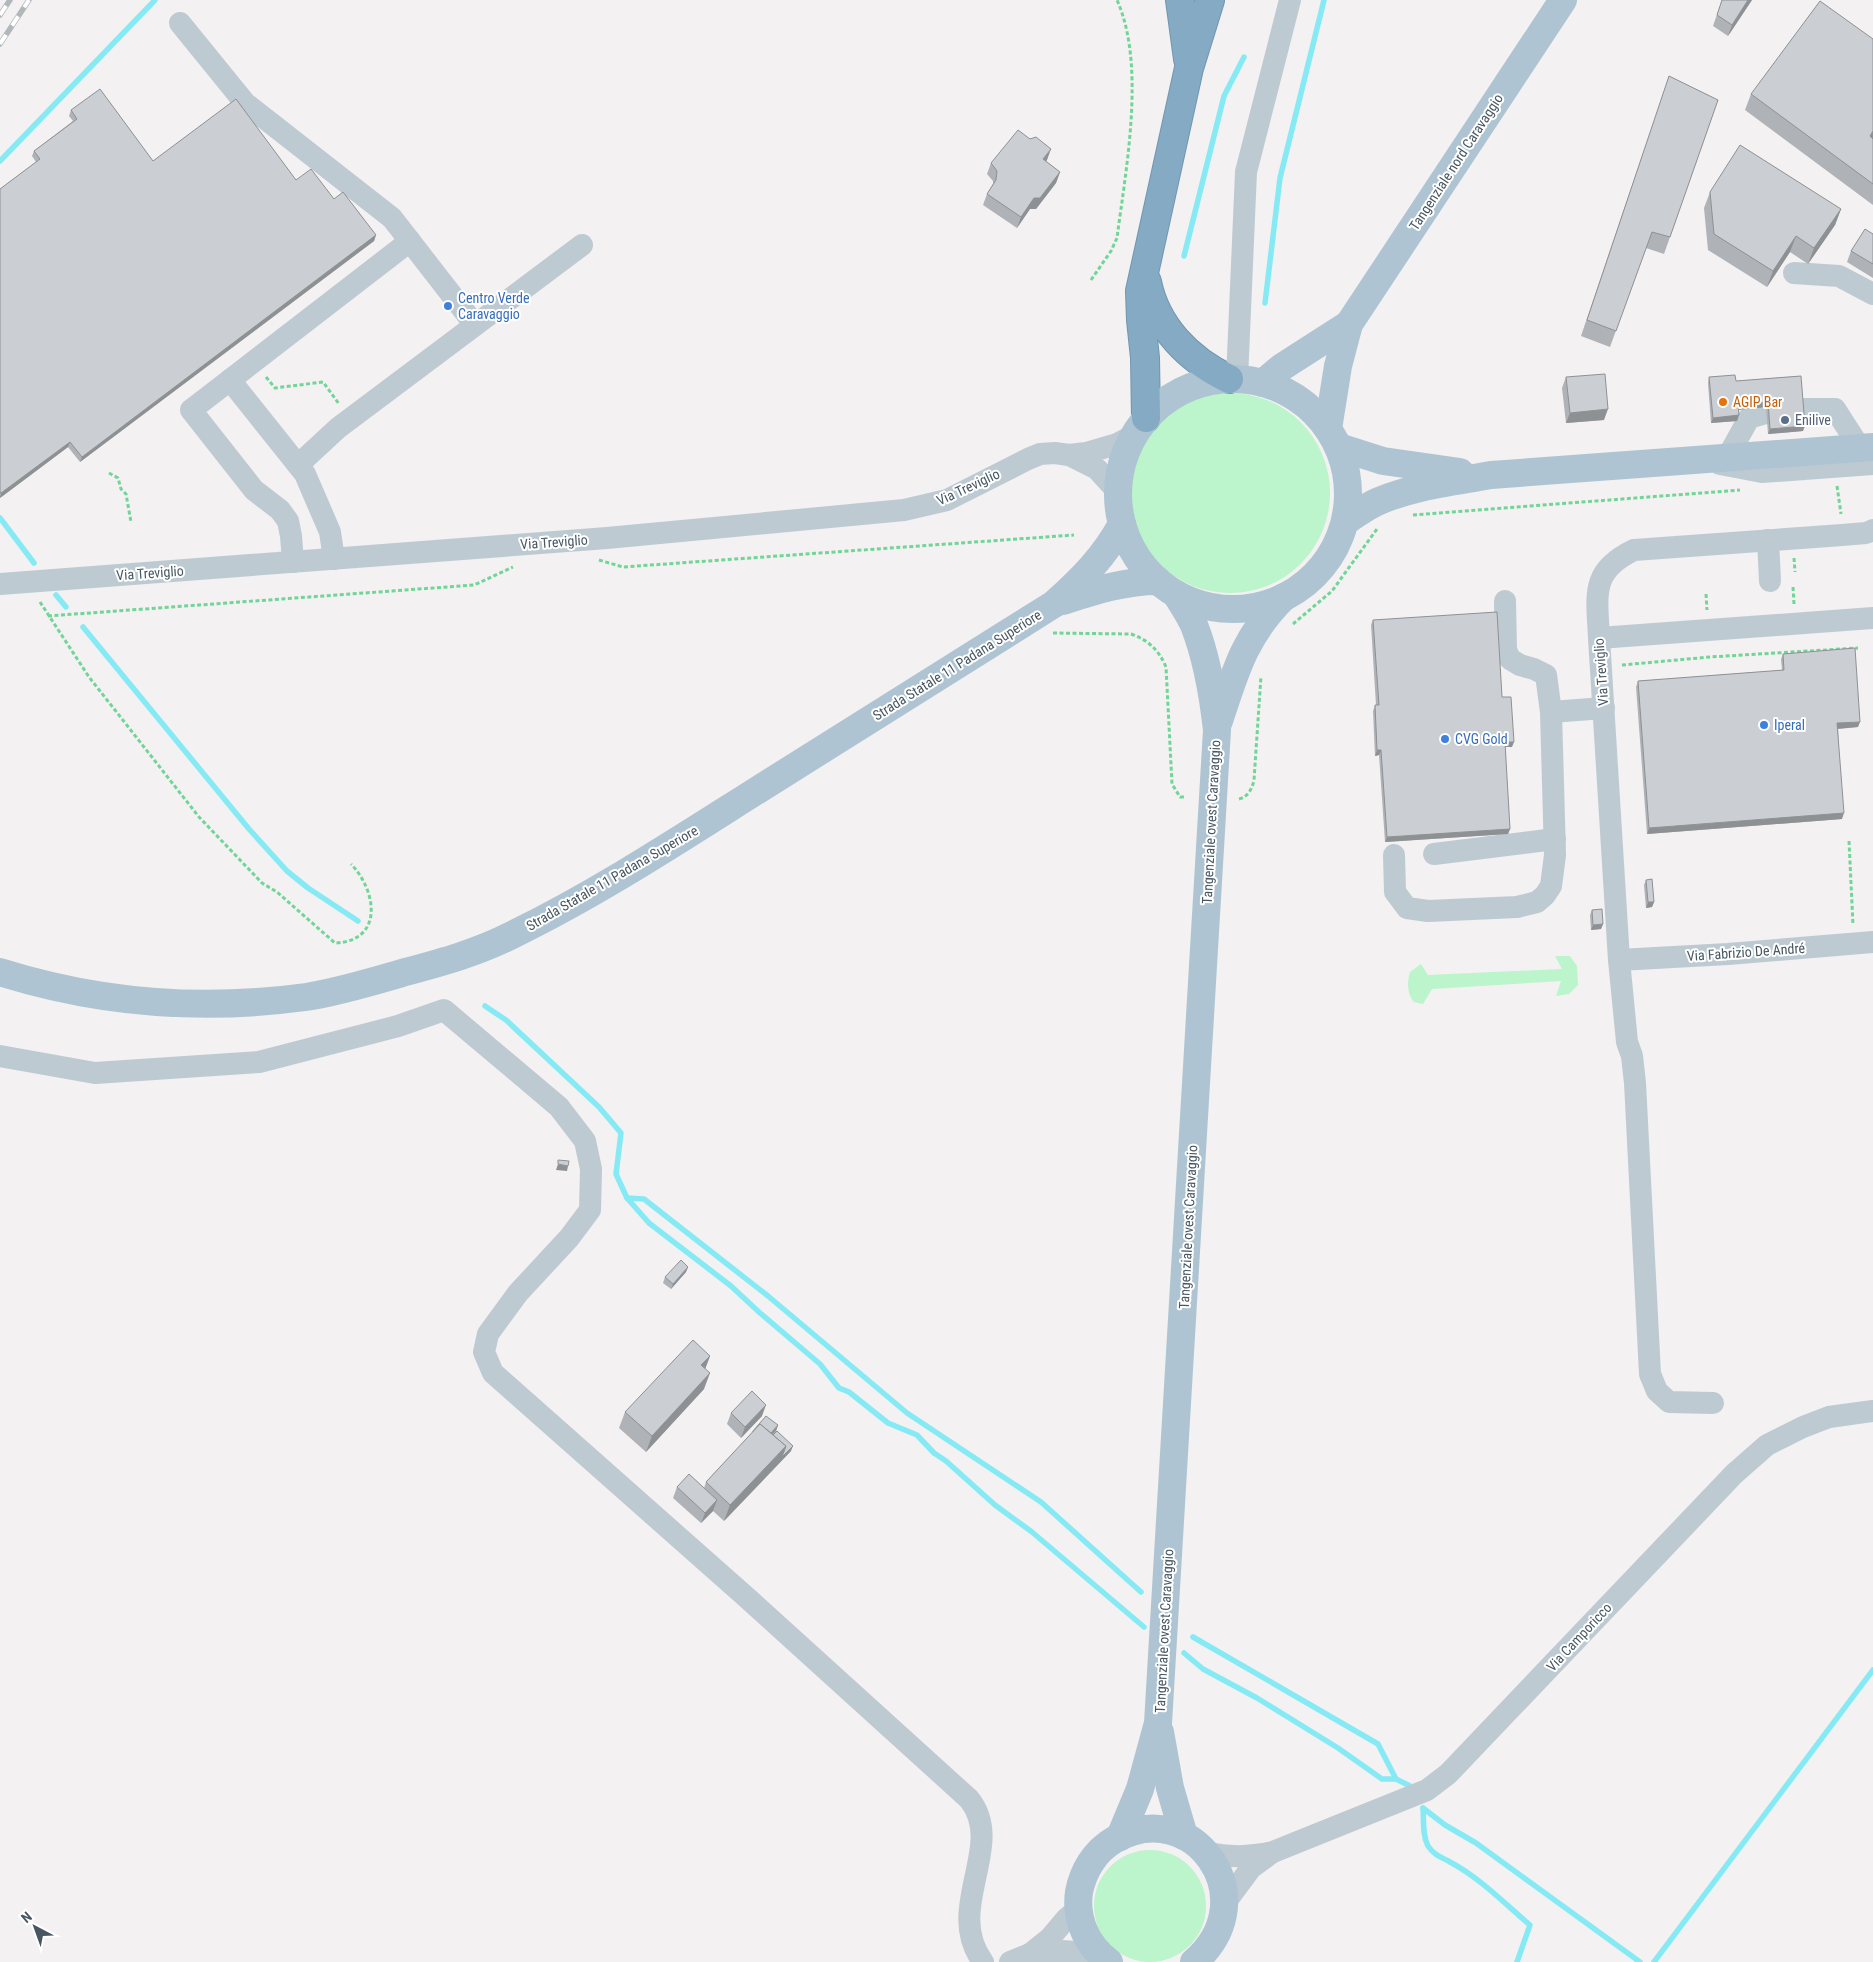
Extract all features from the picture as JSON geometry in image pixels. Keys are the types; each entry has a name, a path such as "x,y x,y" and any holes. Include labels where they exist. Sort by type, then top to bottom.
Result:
{"highway":[{"path":"1180,0 1189,68"},
{"path":"1140,427 1145,358 1140,291 1189,68 1210,0"},
{"path":"1144,268 1155,306 1175,339 1199,362 1243,380"}],"main road":[{"name":"Tangenziale nord Caravaggio","path":"1334,438 1338,366 1349,324 1563,0"},
{"name":"Tangenziale nord Caravaggio","path":"1243,380 1284,366 1349,324"},
{"path":"1243,380 1293,395 1306,404 1334,438 1347,479 1348,495 1346,521 1339,539 1321,568 1310,579 1285,597 1255,607 1231,609 1207,606 1167,588 1139,561 1129,544 1122,524 1118,492 1122,463 1140,427 1170,398 1184,390 1206,382 1243,380"},
{"path":"1334,438 1384,461 1491,475"},
{"path":"1346,521 1377,502 1398,494 1491,475 1727,458 1869,453"},
{"name":"Strada Statale 11 Padana Superiore","path":"0,972 61,989 103,996 178,1003 245,1002 308,996 390,977 478,950 557,913 631,870 1054,604 1090,570 1109,547 1122,524"},
{"name":"Strada Statale 11 Padana Superiore","path":"1054,604 1108,587 1134,582 1167,588"},
{"name":"Tangenziale ovest Caravaggio","path":"1120,1837 1140,1789 1158,1723 1217,730 1214,704 1203,654 1193,623 1167,588"},
{"name":"Tangenziale ovest Caravaggio","path":"1217,730 1244,650 1257,628 1271,610 1285,597"},
{"name":"Tangenziale ovest Caravaggio","path":"1158,1723 1170,1788 1184,1836"},
{"path":"1103,1958 1086,1935 1078,1909 1080,1889 1086,1871 1100,1851 1120,1837 1145,1830 1171,1832 1184,1836 1206,1852 1220,1875 1225,1902 1224,1916 1217,1936 1205,1953 1194,1962"}],"street":[{"path":"1243,380 1246,172 1290,0"},
{"path":"180,22 245,103 392,218 475,325"},
{"path":"293,562 288,521 280,510 254,490 191,410 410,241"},
{"path":"298,465 350,419 582,244"},
{"path":"1794,273 1839,276 1873,294"},
{"path":"230,380 305,474 330,532 334,559"},
{"path":"1697,460 1762,472 1869,453 1835,409 1801,409"},
{"path":"1727,458 1749,418 1766,412"},
{"name":"Via Treviglio","path":"9,587 293,562 607,538 904,510 947,500 1040,454 1055,452 1069,454 1102,449 1140,427"},
{"name":"Via Treviglio","path":"1069,454 1097,469 1118,492"},
{"name":"Via Treviglio","path":"1714,1403 1669,1402 1657,1391 1650,1374 1635,1083 1632,1056 1627,1042 1619,960 1599,638 1599,585 1604,572 1620,557 1634,550 1871,532"},
{"path":"1768,540 1770,581"},
{"path":"1394,855 1395,892 1407,908 1428,911 1517,907 1537,902 1551,886 1555,839 1551,712 1546,675 1510,659 1506,650 1505,601"},
{"path":"1599,638 1873,618"},
{"path":"1551,712 1604,708"},
{"path":"1434,854 1555,839"},
{"name":"Via Fabrizio De André","path":"1619,960 1728,954 1873,942"},
{"path":"0,1056 95,1073 259,1062 398,1026 444,1010 559,1107 585,1141 591,1169 590,1210 569,1238 518,1293 488,1334 484,1352 493,1373 738,1589 969,1799 981,1820 982,1835 981,1852 970,1898 969,1923 973,1944 983,1962"},
{"name":"Via Camporicco","path":"1206,1852 1228,1857 1248,1857 1273,1852 1427,1790 1454,1767 1734,1474 1767,1445 1829,1417 1873,1411"},
{"name":"Via Camporicco","path":"1225,1902 1251,1868 1273,1852"},
{"path":"1020,1958 1050,1938 1066,1919 1078,1909"},
{"path":"1020,1958 1078,1951 1103,1958"}],"path":[{"path":"1091,280 1112,251 1117,238 1129,148 1132,84 1128,43 1123,15 1117,0"},
{"path":"254,361 274,388 323,382 350,419"},
{"path":"109,473 118,478 121,489 126,494 131,522"},
{"path":"1836,483 1842,521"},
{"path":"1411,516 1747,490"},
{"path":"1287,630 1332,591 1382,525"},
{"path":"590,561 600,560 623,567 1074,535"},
{"path":"48,616 474,585 512,567 522,567"},
{"path":"9,587 48,616 88,677 199,817 262,883 277,892 335,942 342,942 356,937 363,932 371,917 370,892 362,877 350,864"},
{"path":"1048,634 1131,634 1146,640 1157,650 1166,668 1172,784 1180,797 1185,798"},
{"path":"1614,665 1858,648"},
{"path":"1239,799 1244,798 1248,793 1254,780 1259,689 1262,671"},
{"path":"1849,842 1853,927"}],"green space":[{"path":"1220,393 1240,393 1259,397 1277,404 1294,415 1308,429 1323,455 1330,483 1326,522 1319,540 1308,557 1294,571 1277,582 1259,589 1240,593 1220,593 1201,589 1183,582 1166,571 1152,557 1141,540 1134,522 1130,503 1130,483 1134,464 1141,446 1152,429 1166,415 1183,404 1201,397"},
{"path":"1555,956 1570,956 1577,966 1578,985 1569,994 1556,996 1561,981 1432,989 1423,1004 1414,1002 1409,992 1410,972 1421,964 1428,975 1562,969"},
{"path":"1150,1850 1171,1854 1190,1866 1202,1885 1206,1906 1202,1927 1190,1946 1171,1958 1150,1962 1129,1958 1110,1946 1098,1927 1094,1906 1098,1885 1110,1866 1129,1854"}],"building":[{"path":"1722,0 1748,0 1732,25 1717,15"},
{"path":"1820,1 1873,39 1873,131 1870,136 1873,139 1873,184 1751,94"},
{"path":"1669,76 1718,100 1670,237 1652,232 1616,331 1587,320"},
{"path":"100,89 153,161 236,99 296,180 311,169 334,199 343,192 376,235 82,457 70,442 1,493 0,189 40,159 34,151 77,119 71,110"},
{"path":"1018,130 1030,139 1036,137 1051,149 1043,159 1060,172 1040,198 1034,198 1021,217 987,194 996,180 997,171 991,163"},
{"path":"1740,145 1841,209 1814,248 1796,236 1773,271 1714,234 1710,192"},
{"path":"1865,229 1873,234 1873,264 1851,251"},
{"path":"1605,374 1608,409 1570,413 1566,377"},
{"path":"1735,375 1736,381 1801,376 1805,426 1770,429 1768,402 1738,404 1739,415 1713,418 1709,377"},
{"path":"1497,612 1502,697 1511,697 1514,742 1505,742 1510,829 1387,837 1381,750 1377,750 1375,705 1379,705 1373,620"},
{"path":"1855,648 1860,722 1837,723 1844,813 1649,828 1638,681 1784,670 1783,654"},
{"path":"1652,879 1654,902 1648,902 1646,880"},
{"path":"1602,909 1603,924 1593,925 1592,910"},
{"path":"558,1160 569,1161 568,1166 558,1164"},
{"path":"681,1260 688,1267 673,1284 665,1277"},
{"path":"693,1340 710,1356 701,1365 710,1373 652,1436 625,1412"},
{"path":"752,1391 766,1405 745,1427 731,1413"},
{"path":"766,1416 778,1425 771,1433 760,1424 753,1432 753,1431"},
{"path":"760,1424 786,1446 730,1505 706,1482"},
{"path":"777,1431 793,1446 782,1457 786,1446 773,1435"},
{"path":"689,1474 717,1500 705,1513 677,1487"}],"waterway":[{"path":"0,161 155,0"},
{"path":"1265,303 1280,178 1324,0"},
{"path":"1184,256 1224,96 1244,57"},
{"path":"0,518 34,563"},
{"path":"56,595 66,607"},
{"path":"83,627 249,829 287,871 308,888 358,921"},
{"path":"485,1006 506,1020 599,1107 621,1133 616,1174 627,1198 644,1199 768,1296 907,1413 1041,1502 1141,1592"},
{"path":"627,1198 649,1223 731,1286 820,1364 839,1388 849,1392 888,1423 917,1435 934,1453 946,1461 995,1505 1032,1532 1144,1627"},
{"path":"1193,1637 1378,1744 1396,1779 1414,1788"},
{"path":"1184,1653 1203,1669 1257,1698 1338,1748 1382,1779 1396,1779"},
{"path":"1654,1962 1873,1670"},
{"path":"1423,1808 1445,1825 1476,1843 1640,1962"},
{"path":"1423,1808 1425,1837 1430,1849 1482,1883 1530,1925 1517,1962"}],"railway":[{"path":"0,15 10,0"},
{"path":"0,44 29,0"}],"place":[{"name":"Centro Verde Caravaggio","path":"448,306"},
{"name":"AGIP Bar","path":"1723,402"},
{"name":"Enilive","path":"1785,420"},
{"name":"Iperal","path":"1764,725"},
{"name":"CVG Gold","path":"1445,739"}]}
